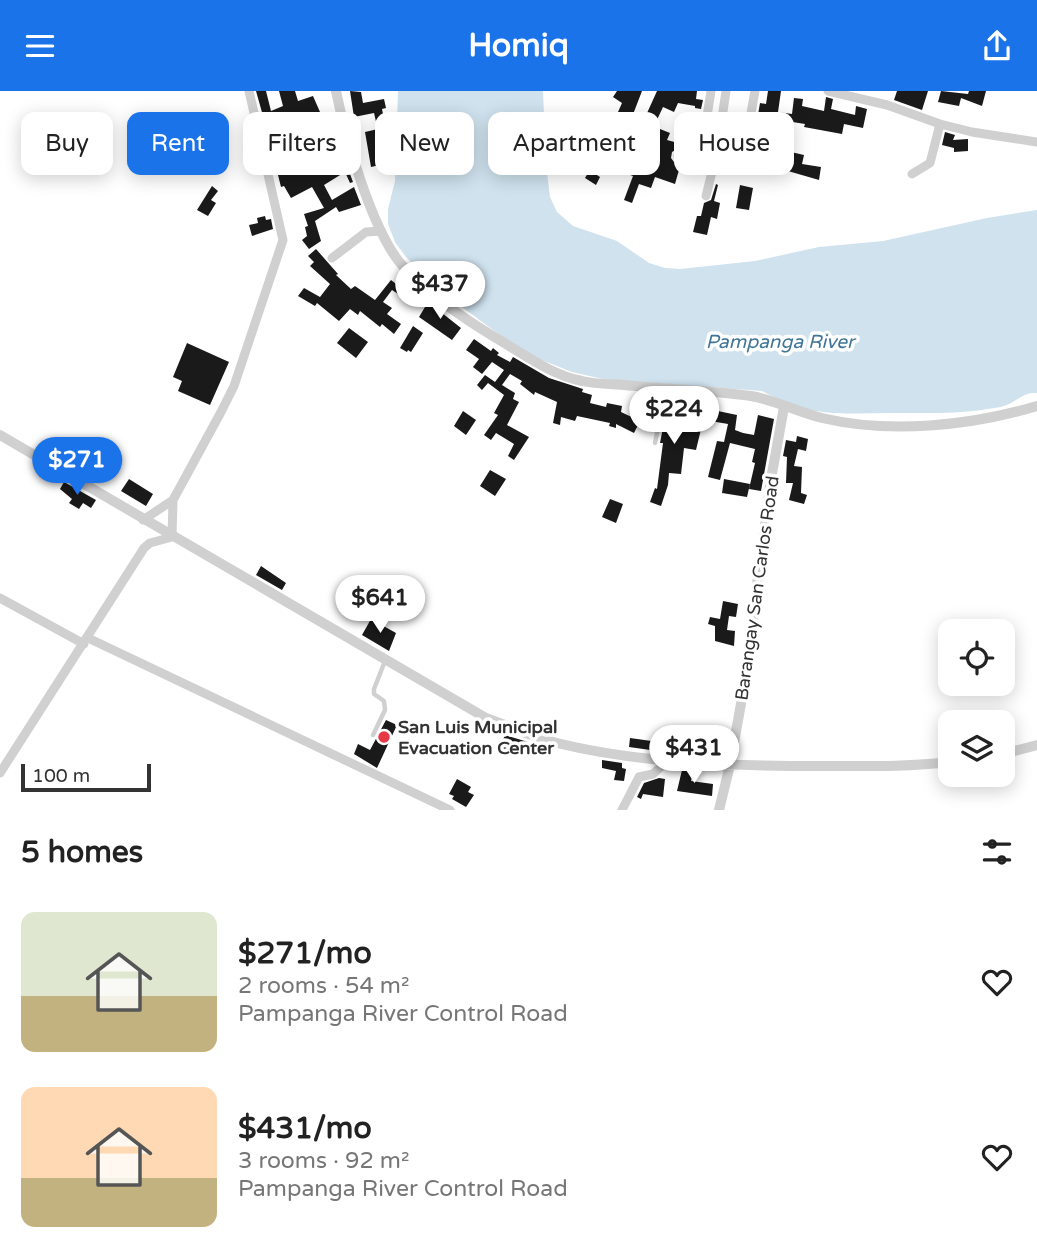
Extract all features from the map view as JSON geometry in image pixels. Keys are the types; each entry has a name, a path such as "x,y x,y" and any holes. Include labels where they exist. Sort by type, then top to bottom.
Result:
{"street":[{"path":"172,537 173,500 234,386 283,240 249,91"},
{"path":"336,91 356,165 389,248 435,296 536,362 580,381 755,397 823,418 873,425 909,426 1008,415 1037,406"},
{"path":"708,112 711,91"},
{"path":"706,196 717,152 726,91"},
{"path":"751,112 755,91"},
{"path":"828,91 887,105 972,132 1037,142"},
{"path":"912,174 930,163 940,124"},
{"path":"332,258 366,232 381,231"},
{"name":"Barangay San Carlos Road","path":"719,810 730,765 757,597 771,478 785,407"},
{"path":"0,435 486,718 555,743 668,760 730,765 938,763"},
{"path":"143,520 173,500"},
{"path":"0,773 144,548 150,543 172,537"},
{"path":"0,597 86,641 450,810"},
{"path":"1015,751 1037,745"},
{"path":"622,810 639,777 653,774 668,760"}],"lane":[{"path":"655,443 667,389"},
{"path":"373,735 385,710 385,703 374,694 374,689 385,660"}],"water":[{"name":"Pampanga River","path":"398,91 543,91 544,112 488,112 488,175 547,175 550,197 557,212 573,226 617,241 649,263 665,268 680,269 755,261 819,247 883,241 1037,210 1037,393 1025,395 1003,406 971,411 828,412 797,406 762,391 603,379 572,372 532,356 443,293 406,257 395,242 388,224 388,209 395,175 474,175 474,112 397,112"}],"building":[{"path":"256,91 266,91 271,111 283,106 279,91 295,91 298,101 313,96 320,112 262,112"},
{"path":"350,91 361,92 363,103 384,99 386,108 382,109 383,112 375,112 375,117 374,113 361,116 361,112 353,112"},
{"path":"617,91 642,91 634,112 618,112 622,103 613,97"},
{"path":"657,91 697,91 696,99 703,100 701,109 678,103 674,112 663,107 660,113 648,112"},
{"path":"768,91 781,91 778,112 758,112 760,103 766,104"},
{"path":"897,91 928,91 922,110 894,100"},
{"path":"941,91 968,94 969,91 986,91 982,106 961,98 959,106 938,102"},
{"path":"826,97 833,99 831,109 855,115 856,106 867,109 863,128 844,124 842,134 804,127 805,124 794,122 794,98 803,99 802,106 824,111"},
{"path":"660,129 670,133 667,140 674,142 671,158 674,162 674,175 678,175 675,184 655,177 651,188 639,184 632,203 624,200 633,176 630,175 660,175"},
{"path":"375,130 375,166 371,167 365,132"},
{"path":"945,132 955,135 953,140 968,139 968,151 954,152 954,148 942,145"},
{"path":"794,153 804,155 802,164 821,167 819,180 794,173"},
{"path":"278,175 340,175 324,185 332,200 354,187 361,205 339,212 336,207 315,221 321,241 309,249 302,240 307,236 305,227 308,226 304,214 324,208 312,187 291,198 284,186 281,187"},
{"path":"587,175 600,177 596,185 585,178"},
{"path":"716,184 718,185 714,201 720,203 717,219 711,217 707,235 693,232 697,216 701,216 704,203 711,200"},
{"path":"740,185 753,188 749,210 736,208"},
{"path":"212,186 218,191 211,200 216,203 208,216 197,210"},
{"path":"265,216 266,220 271,219 273,229 252,236 249,225 258,223 257,218"},
{"path":"316,249 351,289 355,286 375,300 391,280 400,287 405,280 413,291 422,296 415,305 392,290 383,302 392,308 387,314 401,324 394,334 360,311 358,315 350,309 339,321 317,303 315,306 298,296 304,288 320,297 330,284 310,266 314,262 308,256"},
{"path":"428,302 461,328 452,340 419,317"},
{"path":"413,326 423,333 411,352 407,352 400,348"},
{"path":"349,328 368,342 356,358 337,343"},
{"path":"474,339 491,351 493,348 499,353 497,355 510,362 513,357 549,378 583,389 582,392 592,395 590,403 606,407 607,403 622,406 621,412 640,421 634,433 616,424 616,428 609,426 610,423 577,416 575,421 561,417 560,425 553,423 557,402 535,392 534,395 520,384 522,381 510,374 502,385 515,393 513,399 519,402 507,425 529,437 514,460 508,456 514,444 496,433 491,440 484,435 498,415 494,413 504,395 488,383 482,390 477,385 485,375 495,382 504,370 492,362 482,374 473,367 479,359 466,350"},
{"path":"187,343 229,362 210,405 178,391 182,381 173,377"},
{"path":"674,397 685,399 681,421 702,425 696,450 684,448 681,474 669,473 661,506 650,502 655,488 657,489 663,443 660,443 668,402 673,403"},
{"path":"702,399 715,400 713,410 737,415 735,430 743,433 754,435 758,415 774,419 761,491 749,489 755,449 730,443 720,480 708,477 717,441 724,442 728,424 699,419"},
{"path":"463,411 476,420 466,435 454,426"},
{"path":"797,436 808,439 806,451 798,449 794,466 802,467 801,493 807,495 804,504 789,500 793,483 786,483 787,457 783,456 786,440 796,442"},
{"path":"490,470 506,479 495,496 480,486"},
{"path":"129,479 153,494 146,506 121,491"},
{"path":"724,479 750,484 747,497 722,493"},
{"path":"64,482 96,500 91,508 83,503 79,509 69,503 72,499 60,489"},
{"path":"610,499 623,504 616,523 602,517"},
{"path":"261,566 286,583 282,590 256,575"},
{"path":"723,601 738,604 736,617 729,616 727,630 735,631 734,646 715,641 715,626 708,624 710,617 720,619"},
{"path":"371,619 396,633 389,651 362,635"},
{"path":"386,720 397,725 377,768 354,754 358,744 370,750"},
{"path":"505,735 528,742 526,748 520,746 516,757 499,749"},
{"path":"630,738 680,745 679,754 629,747"},
{"path":"602,760 622,763 622,768 626,769 624,781 614,780 616,771 602,768"},
{"path":"682,770 693,770 691,781 713,784 712,796 677,791"},
{"path":"659,778 665,779 663,797 643,794 641,799 637,797 644,783"},
{"path":"457,779 471,787 468,792 474,795 466,807 452,799 454,796 449,794"}],"place":[{"name":"San Luis Municipal Evacuation Center","path":"384,737"}]}
